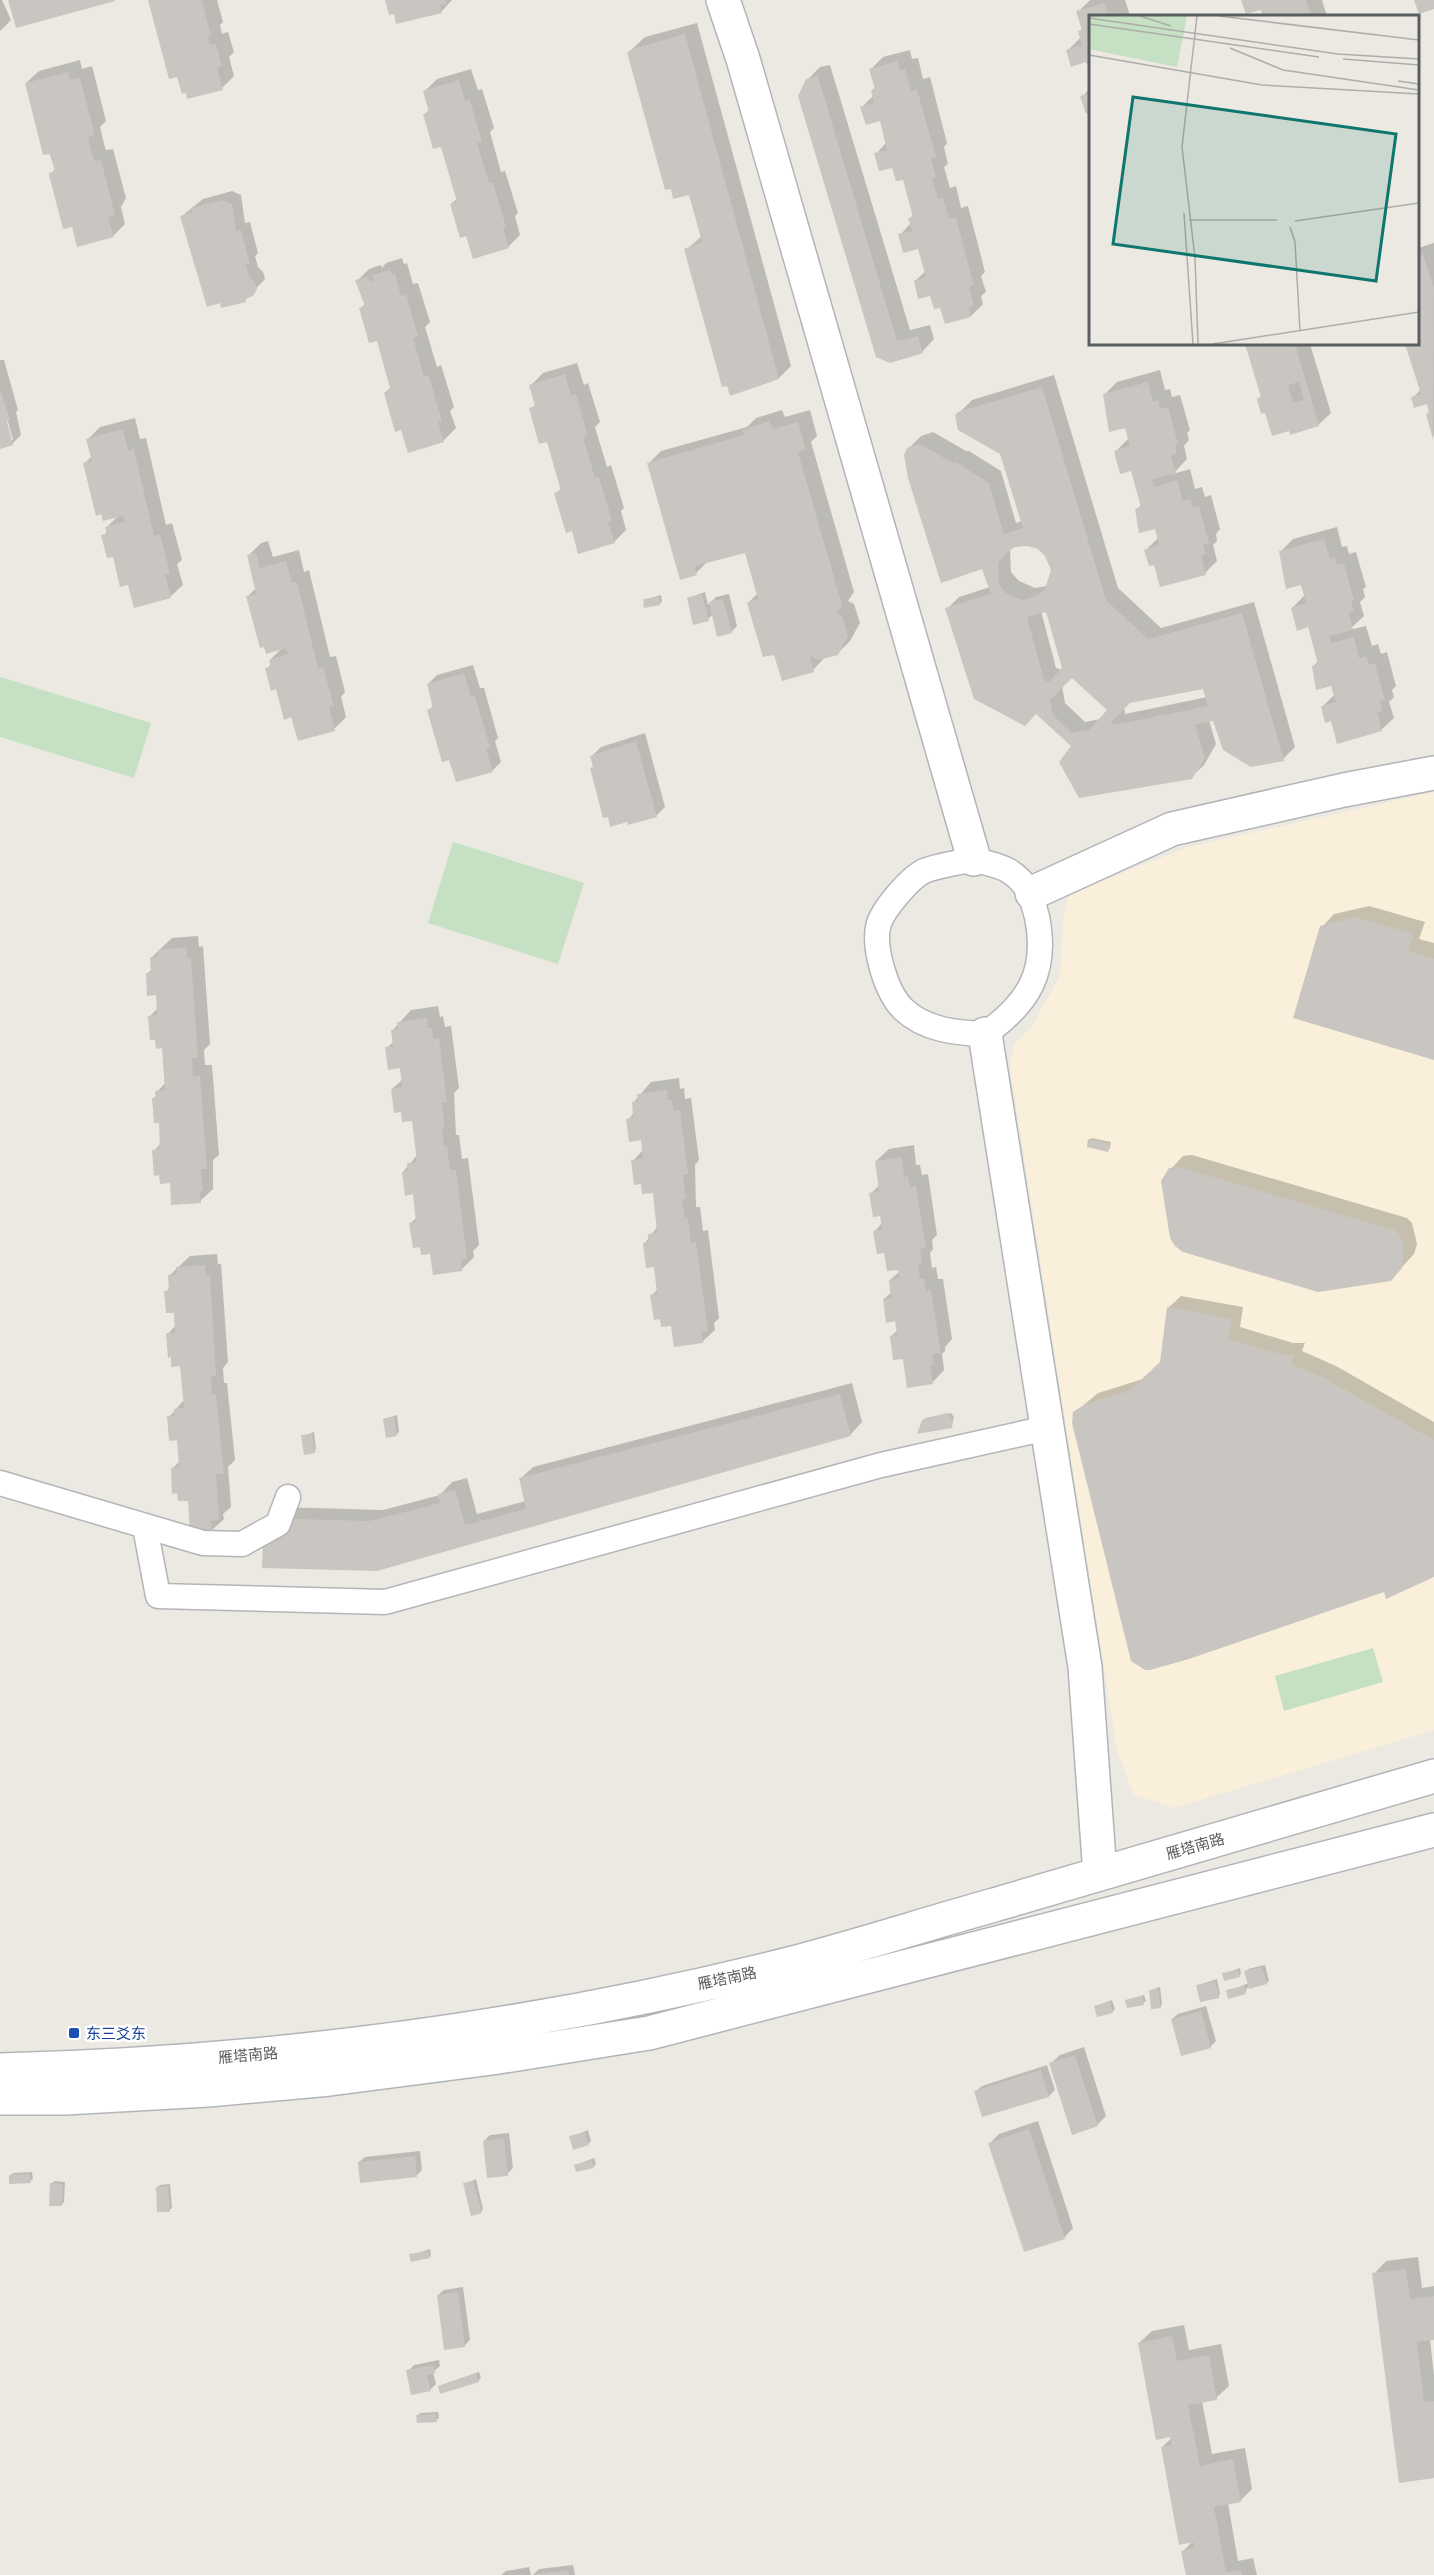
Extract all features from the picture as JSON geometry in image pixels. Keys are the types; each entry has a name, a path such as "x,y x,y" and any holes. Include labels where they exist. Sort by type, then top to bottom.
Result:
{"main road":[{"path":"723,0 743,59 974,860"},
{"path":"1032,893 1172,829 1344,790 1434,773"},
{"path":"985,1034 1085,1667 1100,1874"},
{"name":"雁塔南路","path":"0,2070 86,2067 309,2050 415,2037 602,2005 789,1964 1434,1776"},
{"name":"雁塔南路","path":"0,2098 65,2098 208,2090 330,2079 525,2054 649,2033 1434,1830"}],"street":[{"path":"974,860 1009,871 1032,893 1040,934 1041,957 1032,983 1015,1010 985,1034 953,1033 921,1022 902,1008 878,959 879,923 897,894 923,872 974,860"},
{"path":"145,1527 158,1596 385,1602 881,1465 1047,1428"},
{"path":"0,1483 202,1543 242,1544 278,1524 288,1497"}],"shaded area":[{"path":"1434,792 1434,1730 1174,1808 1134,1795 1117,1751 1010,1068 1014,1044 1031,1028 1060,976 1063,918 1069,894 1188,847"}],"green space":[{"path":"0,677 151,723 134,778 0,737"},
{"path":"453,842 584,883 558,964 428,923"},
{"path":"1373,1648 1383,1682 1284,1711 1275,1676"}],"building":[{"path":"8,0 115,0 115,1 16,28"},
{"path":"148,0 202,0 211,36 208,36 210,45 216,44 222,66 217,68 223,90 187,99 186,93 182,94 177,77 169,79"},
{"path":"385,0 445,0 446,4 440,5 442,13 396,24 394,14 389,15"},
{"path":"1241,0 1306,0 1311,15 1263,15 1261,10 1246,14"},
{"path":"1414,0 1434,0 1434,9 1419,14"},
{"path":"1105,3 1108,13 1113,12 1114,15 1089,15 1089,69 1086,62 1071,67 1066,50 1082,45 1078,31 1082,30 1076,11"},
{"path":"685,34 779,379 730,396 727,386 722,387 684,249 702,242 689,195 673,199 671,189 665,190 627,52"},
{"path":"898,61 900,71 905,69 911,91 917,89 936,157 931,158 936,177 932,178 938,199 943,198 949,219 956,217 974,285 969,287 974,306 969,307 971,317 945,324 940,308 934,309 930,296 918,299 914,281 926,277 918,249 903,253 898,234 912,231 908,218 913,217 903,180 896,181 892,168 879,171 874,153 887,150 880,121 866,125 860,107 874,103 871,90 875,89 869,69"},
{"path":"68,72 70,80 80,78 95,135 88,137 94,161 101,160 115,215 108,217 114,237 77,247 72,227 63,229 49,175 55,171 50,154 43,155 25,83"},
{"path":"818,76 897,341 918,336 923,353 890,363 876,357 798,96 806,79"},
{"path":"459,80 465,101 470,100 482,142 477,143 489,183 493,182 506,227 503,228 509,248 473,259 466,236 460,238 450,204 457,202 441,147 433,149 423,114 429,112 423,91"},
{"path":"1089,93 1089,112 1086,114 1080,96"},
{"path":"222,200 232,204 236,231 241,230 250,264 246,264 249,277 254,281 257,289 253,296 245,299 246,302 221,308 220,303 207,307 180,216 193,212 192,208"},
{"path":"1423,254 1434,288 1433,440 1426,414 1429,413 1427,404 1414,408 1411,397 1421,394 1405,345 1419,345 1419,256"},
{"path":"390,270 392,275 395,274 401,296 406,294 418,336 413,338 424,376 429,376 442,421 438,422 444,442 408,453 401,430 395,432 384,393 390,388 377,341 369,343 359,308 365,306 355,280 368,277 370,282 374,280 372,275"},
{"path":"1245,345 1295,345 1319,426 1290,435 1289,431 1272,436 1265,413 1261,414 1257,399 1261,397","holes":["1299,382 1304,400 1293,403 1288,385"]},
{"path":"565,374 571,396 576,394 588,436 583,437 595,478 599,477 612,521 608,522 615,543 578,554 572,531 566,533 554,493 561,491 547,442 539,444 529,408 535,406 529,385"},
{"path":"1148,382 1153,402 1158,400 1160,409 1168,407 1178,444 1175,445 1177,454 1171,456 1176,473 1152,480 1154,487 1177,480 1183,501 1190,499 1193,508 1199,506 1209,543 1203,545 1206,554 1201,556 1206,575 1160,587 1154,565 1149,566 1144,550 1159,545 1155,529 1139,533 1135,509 1141,507 1131,471 1120,474 1114,451 1130,446 1125,428 1109,432 1103,394"},
{"path":"1042,387 1106,600 1148,639 1242,613 1284,761 1251,767 1223,750 1213,721 1200,723 1195,725 1205,758 1192,779 1079,798 1059,762 1071,746 1036,714 1025,726 974,699 945,608 991,594 982,569 941,583 908,478 904,455 907,448 920,444 953,463 956,462 989,483 1004,534 1023,528 1000,454 958,430 955,415 958,412","holes":["1027,546 1038,549 1045,556 1051,570 1045,590 1022,600 1006,593 999,585 998,563 1015,547","1046,612 1062,668 1049,682 1044,680 1027,617","1072,678 1107,710 1089,730 1072,733 1053,715 1050,700","1203,689 1208,706 1113,725 1112,721 1130,703"]},
{"path":"0,388 10,420 7,421 13,445 0,449"},
{"path":"769,421 773,429 798,422 806,450 798,452 842,605 837,614 842,616 848,636 838,655 818,660 810,656 814,672 782,681 774,655 763,657 747,603 758,599 745,553 695,566 697,575 680,580 647,463 744,435 742,430"},
{"path":"123,429 128,451 134,449 154,536 160,534 170,573 165,575 171,598 134,608 128,585 120,587 113,557 107,558 101,535 107,534 105,527 125,522 123,516 103,521 101,514 96,516 83,463 92,461 86,439"},
{"path":"1324,539 1330,559 1335,557 1337,565 1344,563 1354,600 1351,601 1354,611 1348,612 1353,630 1329,636 1331,643 1354,637 1359,658 1366,656 1369,665 1375,663 1385,700 1380,701 1383,711 1377,712 1382,731 1337,744 1331,721 1325,723 1321,706 1336,702 1331,686 1316,690 1312,666 1318,664 1308,627 1297,631 1291,608 1306,603 1301,585 1286,589 1279,551"},
{"path":"256,553 260,568 286,561 292,583 297,582 318,668 323,667 334,706 329,707 335,731 298,741 291,717 284,720 276,689 271,691 265,668 271,667 269,660 288,654 286,648 266,654 264,647 260,648 246,596 256,594 247,555"},
{"path":"702,594 709,621 693,625 687,598"},
{"path":"659,597 660,605 644,608 643,599"},
{"path":"723,599 732,633 717,637 709,602"},
{"path":"464,673 471,697 475,696 490,748 486,749 493,772 456,782 449,760 442,762 427,710 433,708 427,684"},
{"path":"636,741 657,817 610,827 608,817 603,818 590,768 593,767 590,756"},
{"path":"1355,917 1414,934 1408,951 1434,959 1434,1060 1293,1018 1320,926"},
{"path":"187,947 187,958 191,958 198,1058 192,1058 193,1077 200,1076 207,1169 201,1169 203,1191 200,1191 201,1203 171,1205 170,1183 160,1184 159,1175 154,1176 152,1150 160,1149 159,1123 154,1123 152,1098 156,1098 155,1091 165,1090 162,1048 156,1049 155,1040 150,1040 148,1016 157,1015 156,995 147,996 146,973 151,973 150,957 158,957 158,950"},
{"path":"427,1018 428,1028 432,1028 433,1039 439,1038 447,1102 442,1103 445,1127 442,1127 444,1147 447,1146 450,1170 456,1170 467,1259 461,1260 462,1271 433,1275 430,1254 421,1255 420,1247 413,1248 409,1223 416,1222 413,1194 405,1196 402,1172 408,1171 407,1163 417,1162 412,1121 402,1122 401,1112 394,1113 391,1089 402,1087 400,1068 388,1070 385,1047 393,1047 391,1030 398,1029 397,1022"},
{"path":"667,1090 668,1100 672,1100 674,1110 680,1110 688,1174 683,1175 686,1199 682,1199 685,1219 688,1219 691,1243 696,1242 708,1331 701,1332 703,1343 674,1347 671,1326 661,1327 660,1319 654,1320 650,1295 657,1294 654,1267 646,1268 643,1243 649,1242 648,1234 657,1233 653,1193 642,1194 641,1184 634,1185 631,1160 643,1159 641,1140 629,1142 626,1119 633,1118 632,1102 638,1101 637,1094"},
{"path":"1088,1139 1110,1144 1108,1152 1087,1147"},
{"path":"902,1157 904,1177 908,1176 910,1187 916,1186 926,1248 920,1249 922,1263 918,1263 920,1279 924,1279 926,1291 931,1290 941,1353 932,1354 934,1365 930,1365 933,1384 907,1388 903,1359 893,1360 890,1336 897,1335 895,1321 886,1323 883,1299 891,1298 889,1280 899,1278 898,1270 887,1271 884,1253 877,1254 873,1231 882,1229 880,1216 873,1217 869,1193 879,1191 875,1161"},
{"path":"1179,1167 1394,1230 1400,1235 1404,1246 1402,1268 1391,1281 1318,1292 1183,1252 1170,1238 1161,1181 1169,1168"},
{"path":"205,1265 206,1275 210,1275 216,1376 211,1376 212,1395 216,1394 224,1474 216,1474 219,1520 211,1521 212,1532 190,1534 188,1501 178,1501 177,1493 172,1494 171,1468 179,1467 177,1440 169,1441 167,1416 174,1416 174,1409 184,1408 180,1366 171,1367 171,1357 168,1358 166,1333 175,1333 174,1313 166,1313 164,1291 169,1291 168,1275 177,1274 176,1267"},
{"path":"1167,1307 1232,1319 1228,1339 1280,1354 1294,1355 1291,1364 1324,1378 1434,1440 1434,1577 1386,1599 1384,1592 1189,1659 1150,1670 1145,1670 1131,1661 1072,1423 1073,1412 1084,1405 1129,1391 1160,1362"},
{"path":"840,1394 851,1436 377,1571 262,1568 264,1518 369,1521 440,1503 438,1494 455,1489 465,1525 526,1509 519,1478"},
{"path":"947,1413 953,1420 952,1428 917,1434 922,1420"},
{"path":"394,1417 397,1436 386,1438 383,1419"},
{"path":"312,1434 315,1453 304,1455 301,1435"},
{"path":"1262,1967 1267,1984 1249,1989 1244,1971"},
{"path":"1238,1970 1240,1977 1224,1981 1222,1973"},
{"path":"1215,1981 1219,1998 1200,2002 1196,1985"},
{"path":"1244,1986 1246,1994 1228,1999 1226,1990"},
{"path":"1158,1989 1161,2008 1151,2009 1149,1990"},
{"path":"1142,1996 1144,2005 1127,2008 1125,2000"},
{"path":"1110,2002 1113,2013 1097,2017 1094,2006"},
{"path":"1201,2011 1211,2048 1181,2056 1171,2019"},
{"path":"1075,2055 1098,2126 1072,2135 1049,2063"},
{"path":"1041,2070 1049,2097 982,2117 974,2091"},
{"path":"1029,2129 1065,2239 1024,2252 988,2143"},
{"path":"585,2132 589,2145 573,2150 569,2136"},
{"path":"504,2138 508,2176 487,2178 483,2141"},
{"path":"415,2156 417,2177 360,2183 358,2162"},
{"path":"591,2160 594,2168 576,2172 574,2165"},
{"path":"30,2174 31,2183 9,2184 9,2175"},
{"path":"473,2181 482,2213 471,2216 463,2183"},
{"path":"50,2183 63,2184 62,2206 49,2206"},
{"path":"168,2186 170,2212 157,2212 156,2187"},
{"path":"428,2251 430,2258 411,2262 409,2254"},
{"path":"1406,2269 1410,2299 1434,2296 1434,2340 1417,2342 1424,2402 1434,2401 1434,2478 1399,2483 1372,2273"},
{"path":"458,2292 465,2347 444,2350 437,2295"},
{"path":"1172,2336 1177,2361 1209,2355 1217,2400 1188,2405 1200,2466 1233,2459 1241,2502 1214,2507 1226,2572 1241,2570 1242,2575 1186,2575 1181,2551 1194,2548 1193,2542 1179,2545 1161,2447 1172,2445 1170,2437 1156,2440 1138,2343"},
{"path":"434,2365 435,2373 427,2375 431,2391 411,2395 406,2370"},
{"path":"476,2373 479,2382 440,2394 438,2386"},
{"path":"436,2414 437,2422 417,2423 416,2415"},
{"path":"568,2570 569,2575 537,2575 537,2574"}],"place":[{"name":"东三爻东","path":"74,2033"}]}
